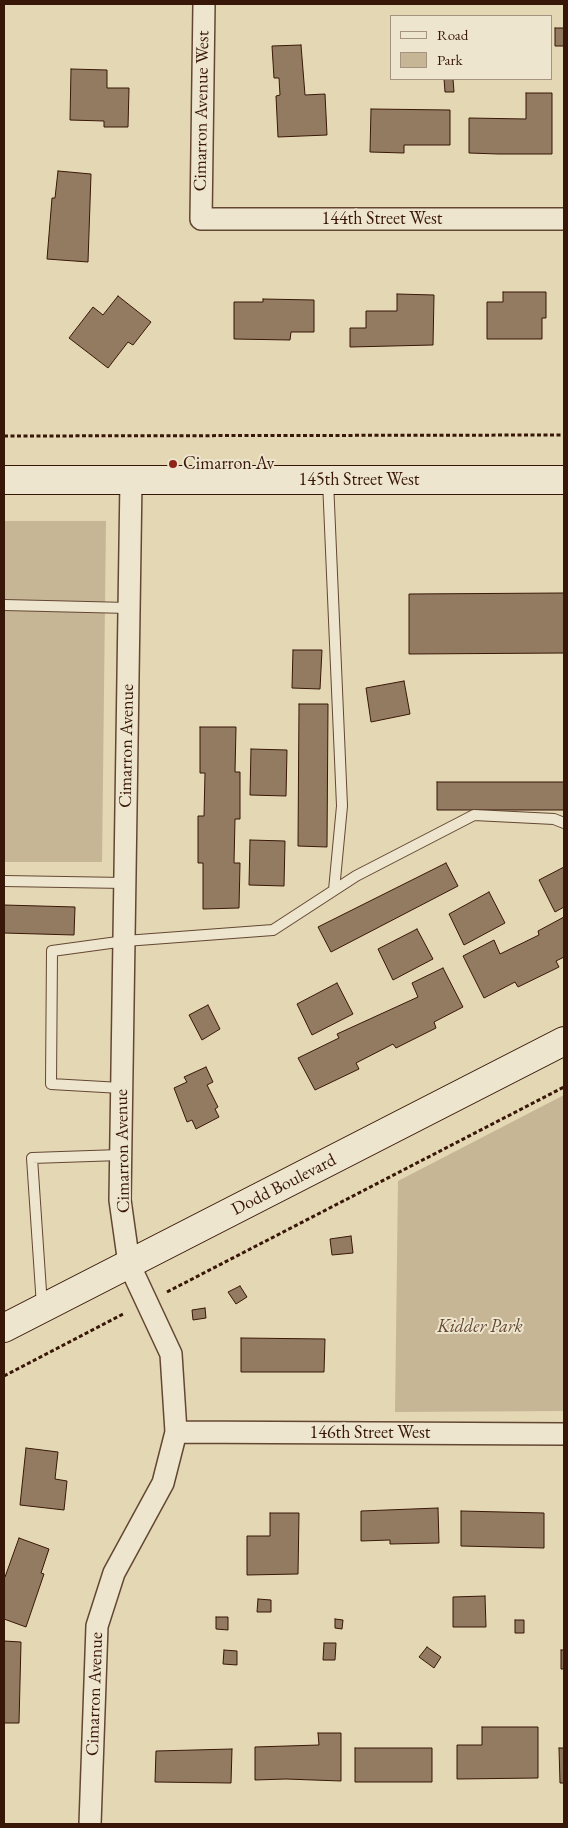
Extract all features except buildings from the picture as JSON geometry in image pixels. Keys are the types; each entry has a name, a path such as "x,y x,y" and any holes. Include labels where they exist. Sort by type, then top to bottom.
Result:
{"street":[{"name":"Cimarron Avenue West","path":"201,219 204,4"},
{"name":"144th Street West","path":"201,219 564,219"},
{"name":"145th Street West","path":"4,480 564,480"},
{"name":"Cimarron Avenue","path":"90,1824 97,1626 114,1573 164,1483 176,1432 171,1354 129,1264 120,1200 131,480"},
{"name":"Dodd Boulevard","path":"4,1328 564,1041"},
{"name":"146th Street West","path":"176,1432 564,1434"}],"lane":[{"path":"328,480 342,806 334,890"},
{"path":"4,605 129,608"},
{"path":"121,1088 51,1084 52,951 125,941 273,930 356,876 474,815 554,819 564,823"},
{"path":"4,881 125,883"},
{"path":"42,1308 32,1158 120,1155"}],"path":[{"path":"4,436 564,435"},
{"path":"4,1376 564,1087"}],"green space":[{"path":"4,521 106,521 102,862 4,862"},
{"name":"Kidder Park","path":"564,1095 564,1411 395,1412 398,1181"}],"place":[{"name":"Cimarron Av","path":"173,464"}]}
